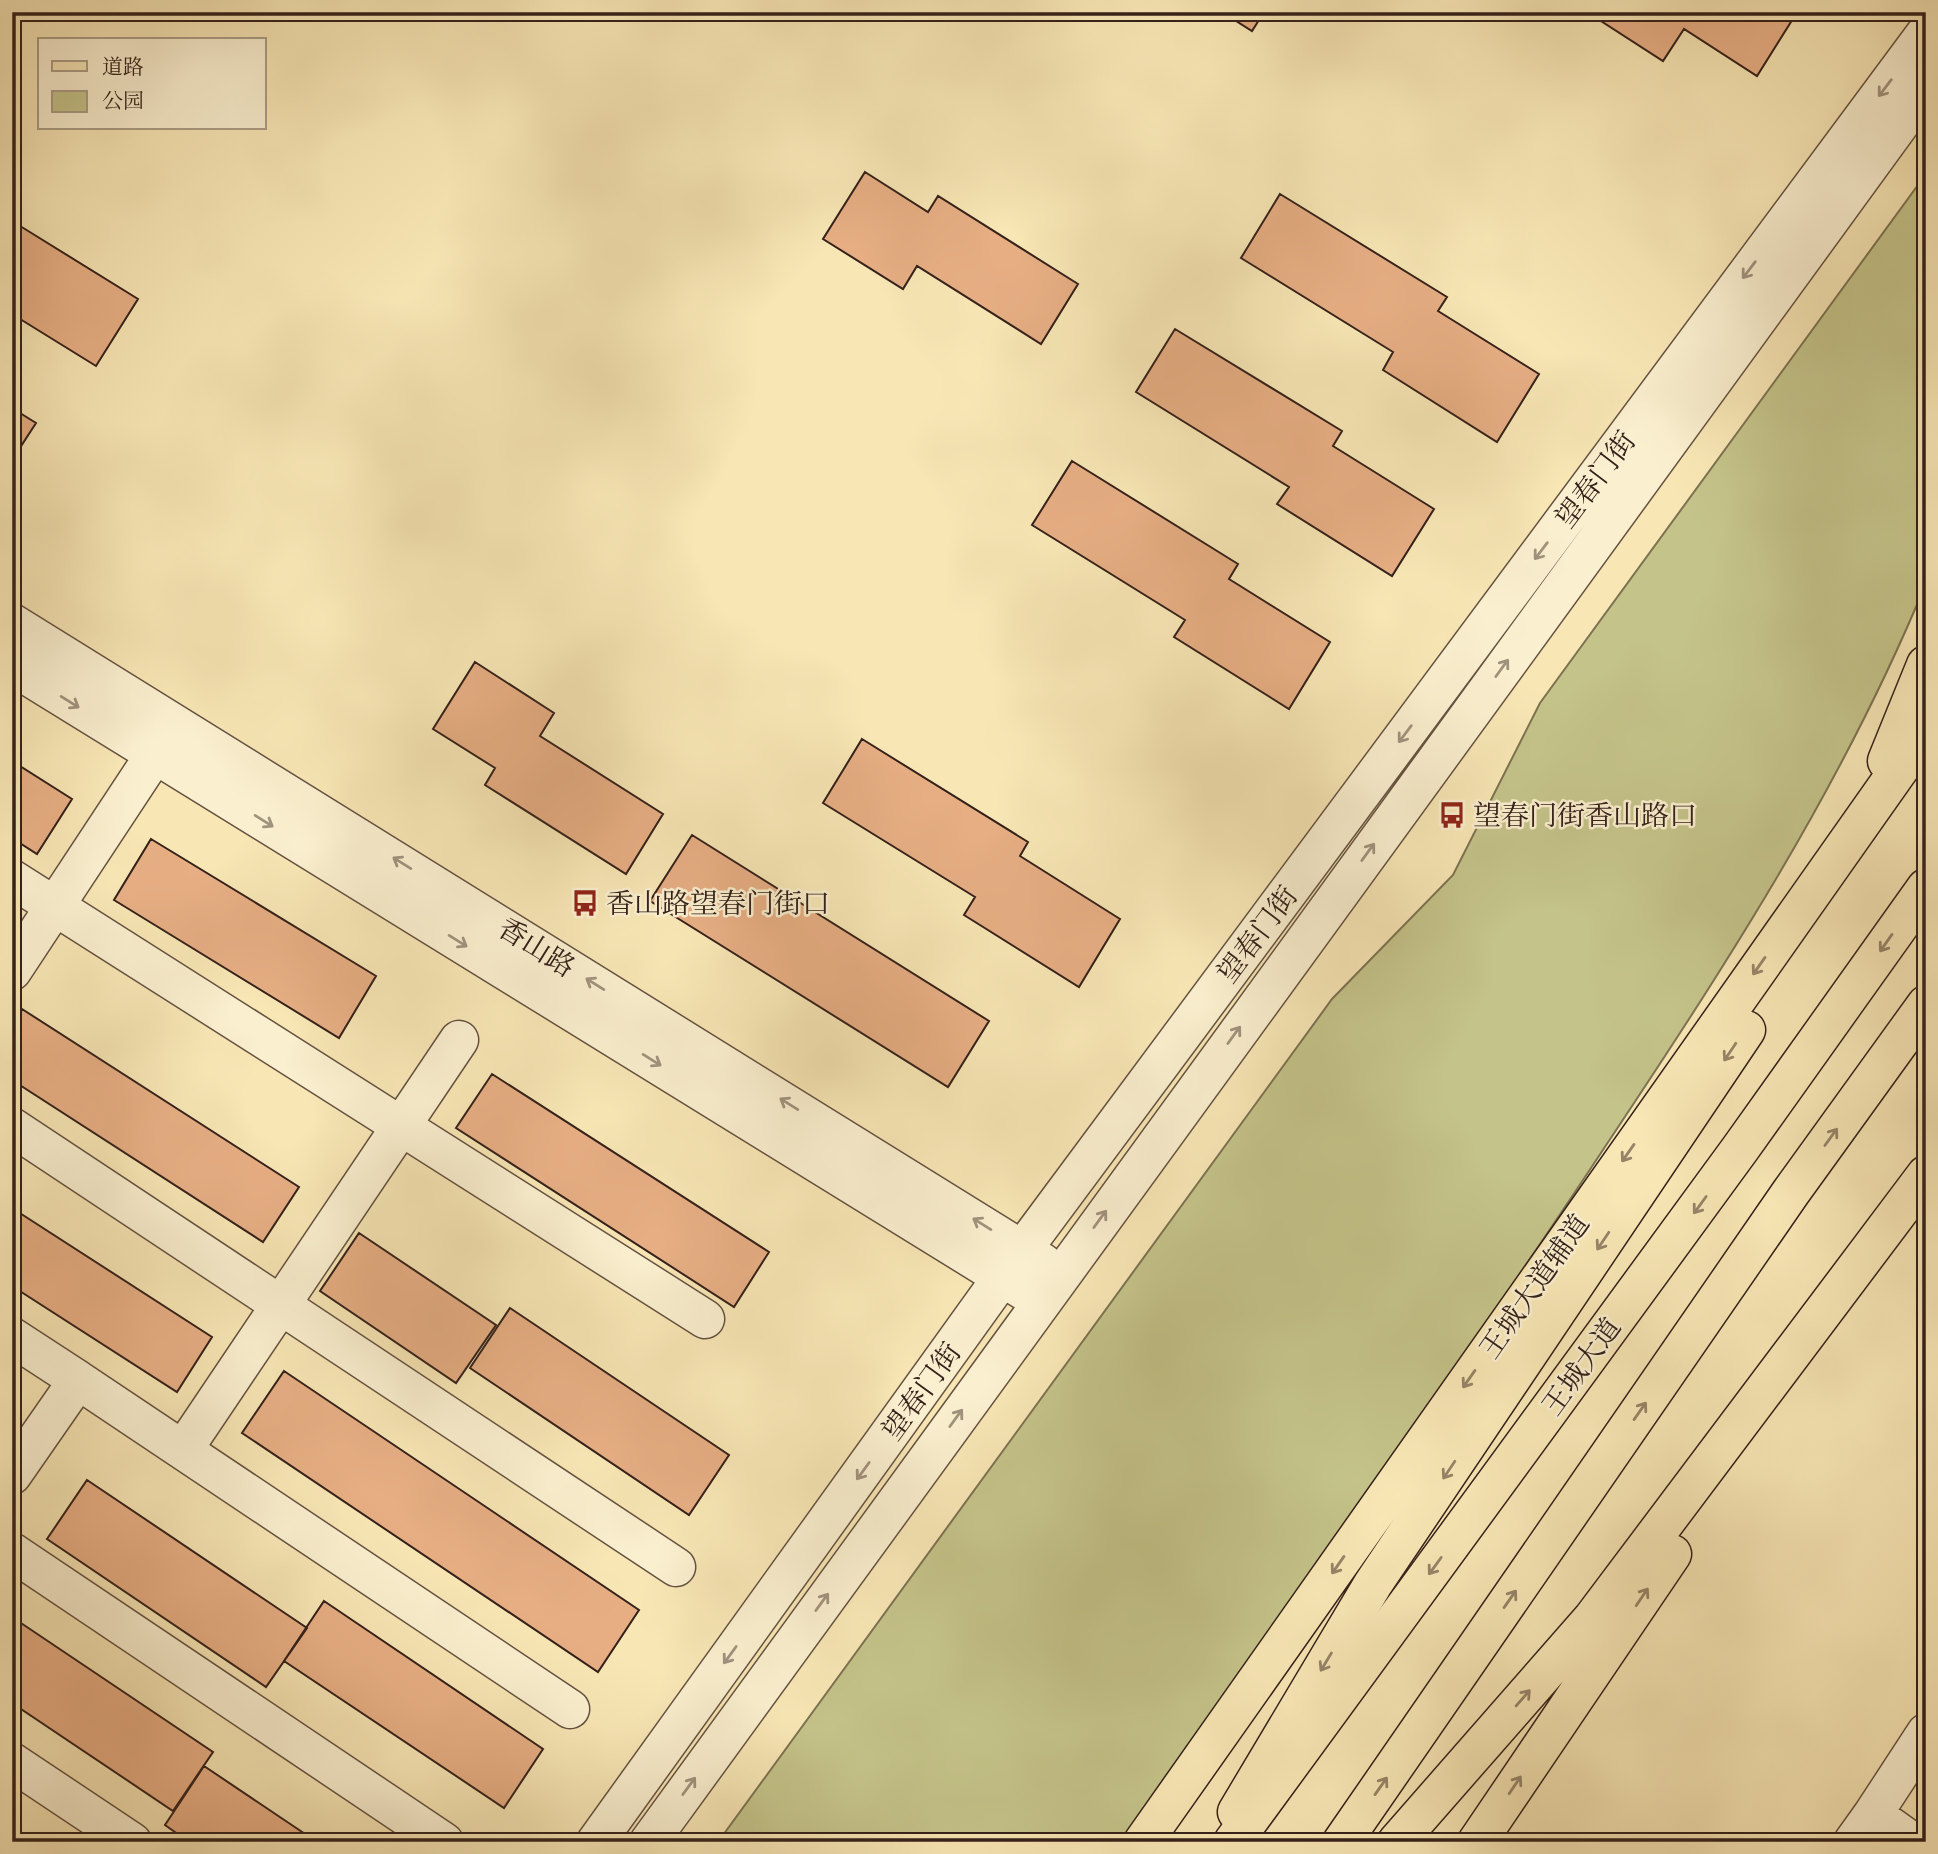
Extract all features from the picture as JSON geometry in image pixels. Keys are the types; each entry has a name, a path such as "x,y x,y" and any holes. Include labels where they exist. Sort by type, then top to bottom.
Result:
{"main road":[{"path":"1861,824 1926,666"},
{"name":"王城大道辅道","path":"1143,1842 1926,731"},
{"path":"1220,1842 1373,1584 1820,920 1926,747"},
{"name":"王城大道","path":"1233,1842 1740,1149 1924,890"},
{"path":"1342,1842 1791,1192 1926,1005"},
{"path":"1397,1842 1593,1618 1926,1177"},
{"path":"1477,1842 1926,1177"}],"street":[{"name":"望春门街","path":"596,1842 1013,1263 1926,33"},
{"name":"望春门街","path":"649,1842 1926,88"},
{"name":"香山路","path":"12,623 176,722 1050,1288"},
{"name":"香山路","path":"12,666 155,754 1013,1263"},
{"path":"12,971 176,722"},
{"path":"12,879 705,1319"},
{"path":"183,1450 459,1040"},
{"path":"12,1127 676,1567"},
{"path":"12,1337 570,1709"},
{"path":"12,1475 78,1380"},
{"path":"12,1552 444,1842"},
{"path":"1912,1842 1863,1828 1926,1733"},
{"path":"12,1762 132,1842"}],"green space":[{"path":"1926,174 1926,583 1892,661 1815,811 1684,1027 1477,1338 1126,1842 718,1842 1332,999 1453,875 1540,703"}],"building":[{"path":"1222,12 1264,12 1252,31"},
{"path":"1587,12 1786,12 1794,17 1757,76 1684,29 1663,61"},
{"path":"865,172 928,212 938,196 1078,284 1041,344 917,266 903,289 823,239"},
{"path":"1280,194 1447,297 1438,311 1539,374 1497,442 1383,370 1393,352 1241,258"},
{"path":"12,221 138,299 96,366 12,314"},
{"path":"1175,329 1342,431 1333,446 1434,509 1392,576 1277,504 1289,487 1136,392"},
{"path":"12,408 36,423 12,460"},
{"path":"1072,461 1238,564 1229,579 1330,642 1289,709 1174,637 1185,620 1032,525"},
{"path":"475,662 554,713 540,736 663,814 626,874 485,785 495,768 433,729"},
{"path":"862,739 1028,842 1020,856 1120,919 1079,987 964,915 975,897 823,803"},
{"path":"12,761 72,799 37,854 12,838"},
{"path":"692,835 989,1021 948,1087 650,901"},
{"path":"151,839 376,976 339,1038 114,900"},
{"path":"22,1009 299,1187 263,1242 12,1080 12,1023"},
{"path":"492,1074 769,1252 734,1307 456,1128"},
{"path":"12,1208 212,1337 177,1392 12,1286"},
{"path":"359,1233 496,1325 456,1383 320,1291"},
{"path":"510,1308 729,1455 689,1515 470,1368"},
{"path":"284,1371 639,1610 598,1672 242,1433"},
{"path":"87,1480 307,1628 266,1687 47,1539"},
{"path":"324,1601 543,1749 504,1808 284,1661"},
{"path":"12,1617 213,1752 173,1811 12,1703"},
{"path":"204,1766 317,1842 189,1842 165,1825"}],"place":[{"name":"望春门街香山路口","path":"1452,815"},
{"name":"香山路望春门街口","path":"585,903"}]}
